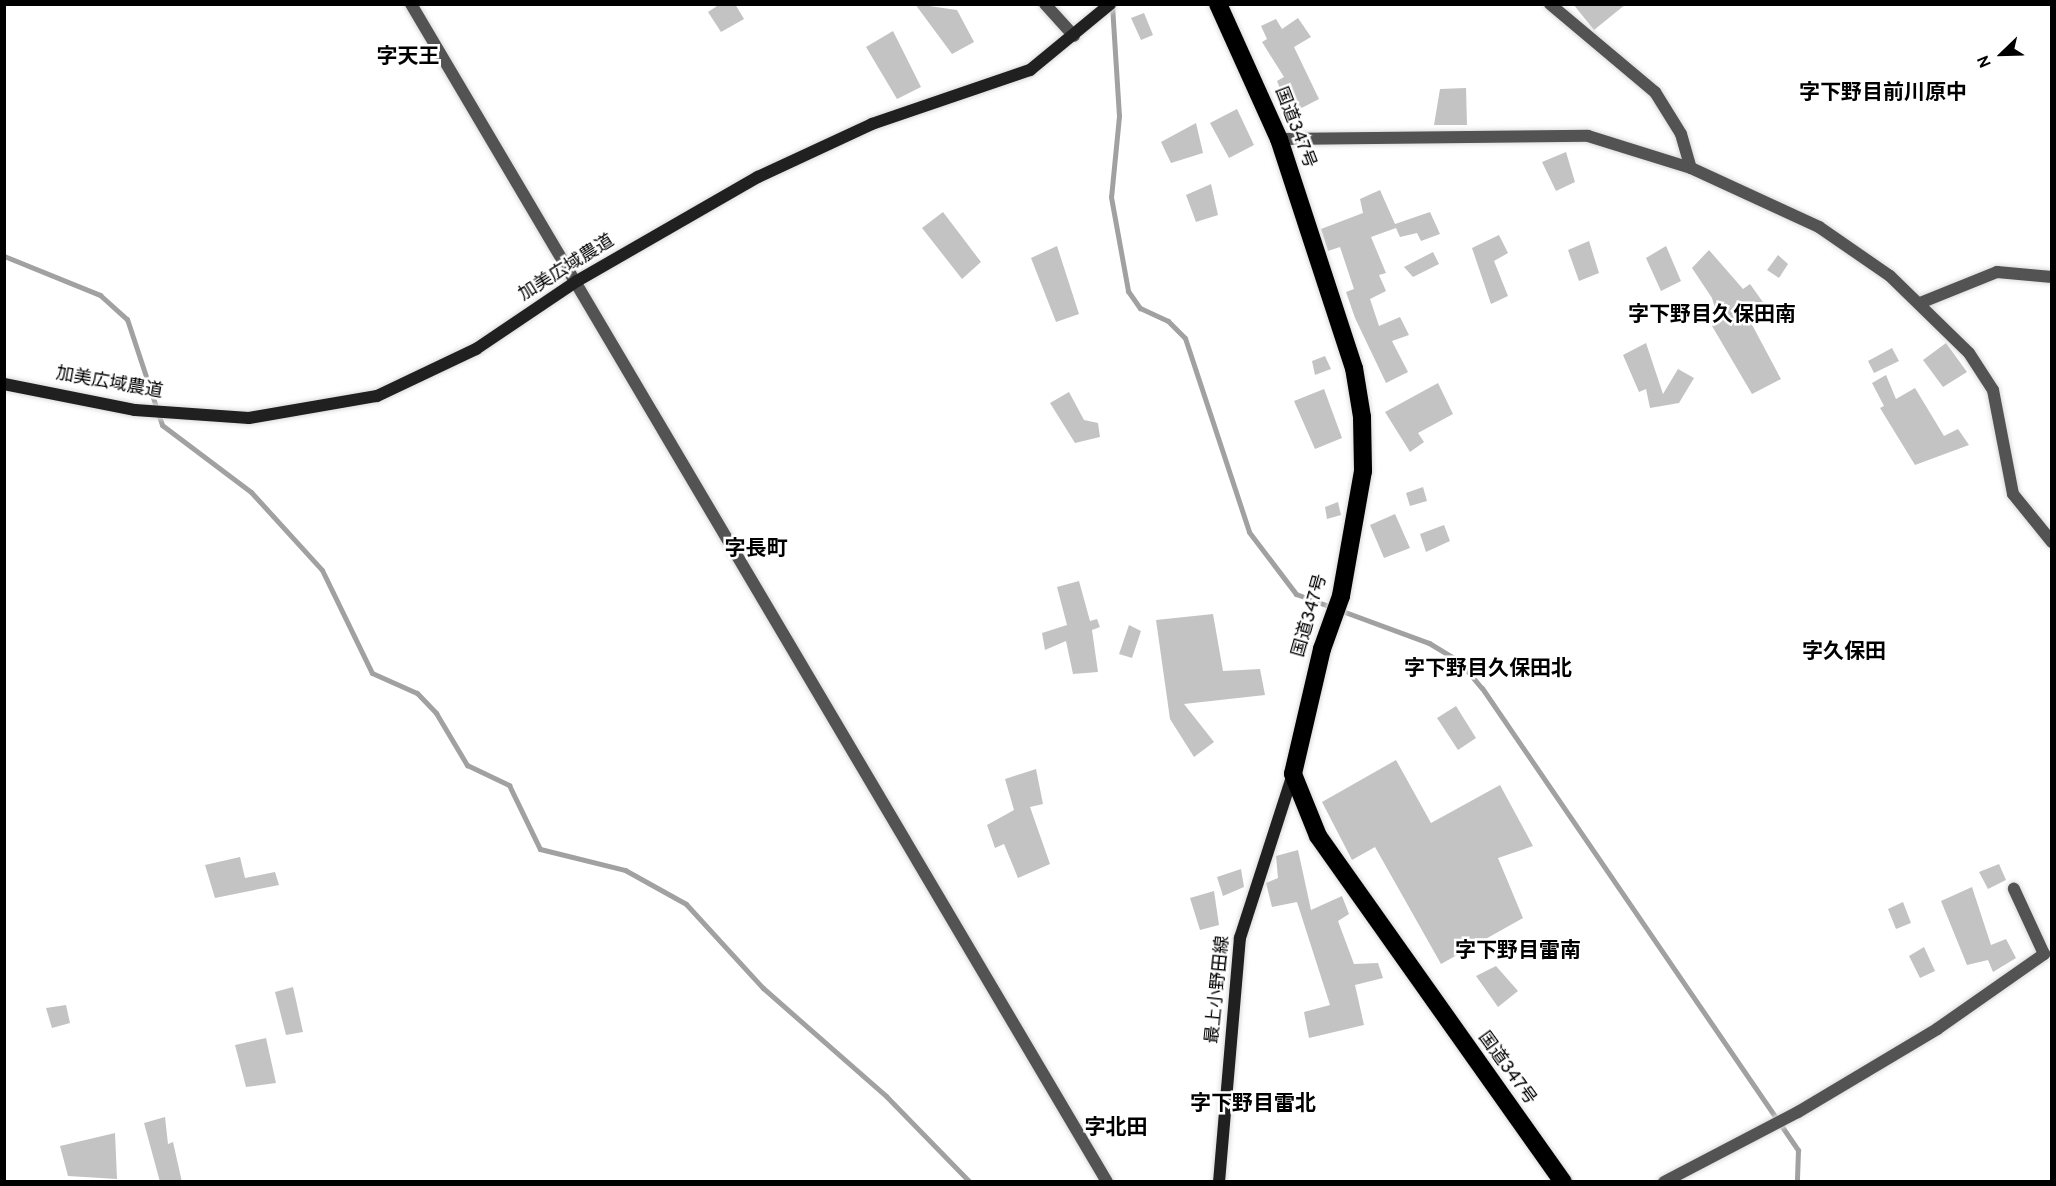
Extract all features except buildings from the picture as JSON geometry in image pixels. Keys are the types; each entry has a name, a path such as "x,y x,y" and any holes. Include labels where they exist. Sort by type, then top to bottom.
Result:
{"highway":[{"name":"国道347号","path":"1218,4 1279,139 1354,368 1362,417 1363,471 1341,596 1322,649 1293,774 1318,836 1563,1182"}],"street":[{"path":"411,4 577,281 1107,1182"},
{"path":"1045,4 1074,36"},
{"path":"1550,4 1655,92 1682,134 1691,168"},
{"name":"加美広域農道","path":"4,384 135,410 249,418 300,412 397,386 476,348 577,281 758,177 872,124 1030,70 1106,8"},
{"path":"1279,139 1588,136 1691,168 1819,227 1920,303 1969,353 1993,390 2013,494 2052,542"},
{"path":"1920,303 1997,272 2052,277"},
{"name":"最上小野田線","path":"1219,1182 1240,938 1293,774"},
{"path":"1664,1182 1788,1117 1937,1029 2044,954 2014,889"}],"waterway":[{"path":"1112,5 1119,116 1111,197 1128,291 1140,308 1168,321 1185,338 1249,532 1296,594 1429,643 1459,661 1482,688 1798,1150 1797,1182"},
{"path":"4,256 100,295 127,319 162,425 251,492 322,570 372,673 417,693 436,713 467,765 509,785 540,849 625,870 686,904 763,988 886,1096 970,1182"}],"district":[{"name":"字天王","path":"408,58"},
{"name":"字下野目前川原中","path":"1883,94"},
{"name":"字下野目久保田南","path":"1712,316"},
{"name":"字長町","path":"756,550"},
{"name":"字久保田","path":"1844,653"},
{"name":"字下野目久保田北","path":"1488,670"},
{"name":"字下野目雷南","path":"1518,952"},
{"name":"字下野目雷北","path":"1253,1105"},
{"name":"字北田","path":"1116,1129"}]}
